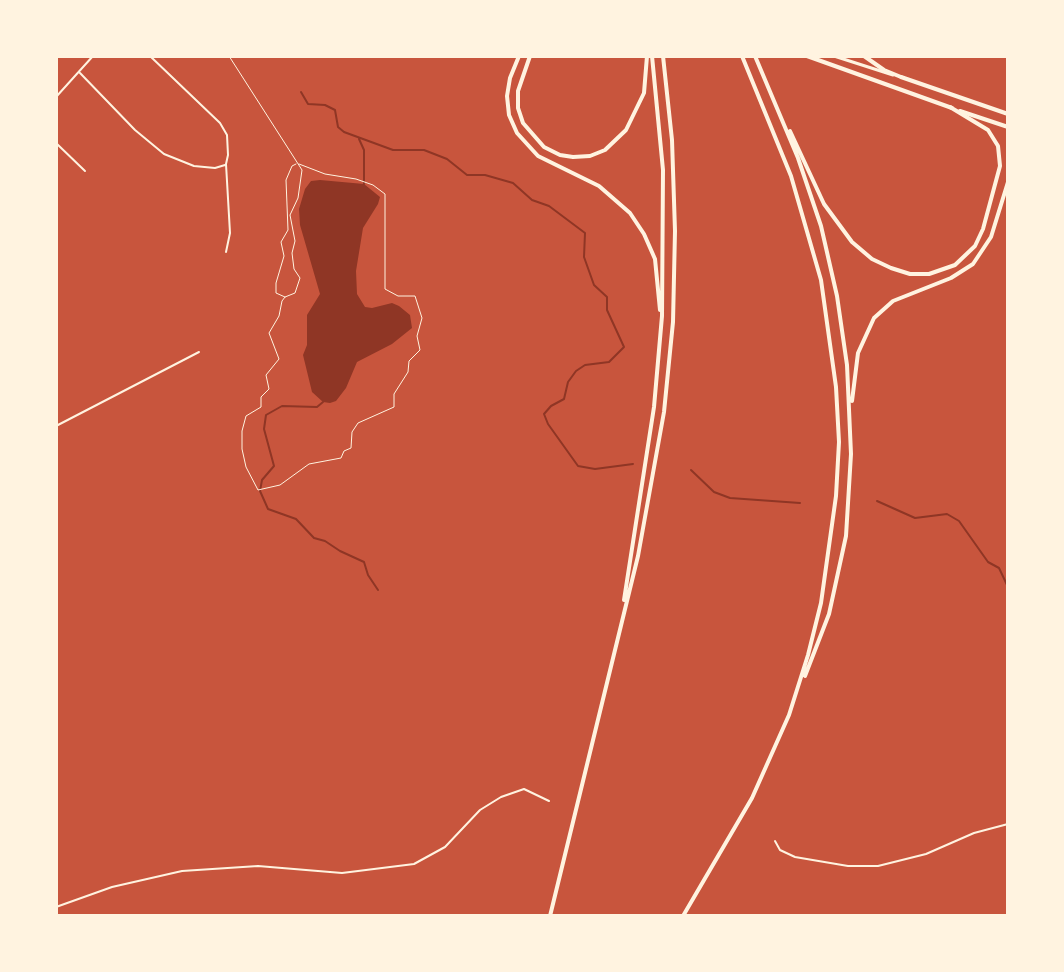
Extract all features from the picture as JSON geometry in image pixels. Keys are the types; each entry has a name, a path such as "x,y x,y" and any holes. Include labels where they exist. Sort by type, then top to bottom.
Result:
{"highway":[{"path":"519,56 509,84 507,103 511,121 520,138 538,156 612,195 630,213 649,242 659,277 660,352"},
{"path":"530,56 518,91 518,108 523,123 544,147 573,157 590,156 605,150 626,130 644,93 650,56"},
{"path":"620,626 642,501 660,352 664,197 650,56"},
{"path":"550,916 653,484 664,412 671,340 675,194 663,56"},
{"path":"742,56 785,158 808,227 823,289 836,378 838,459 833,532 818,621 798,690"},
{"path":"755,56 804,175 830,260 844,338 851,419"},
{"path":"807,56 1008,127"},
{"path":"864,56 881,69 1008,114"},
{"path":"774,101 820,196 840,227 859,248 879,263 901,272 920,275 951,267 972,250 981,233 1000,171 999,151 991,134 977,121 950,107"},
{"path":"683,916 756,790 821,640 840,570 848,518 856,358 863,337 874,318 893,301 951,278 973,264 989,242 1008,182"}],"main road":[{"path":"834,56 901,77"}],"street":[{"path":"56,97 93,56"},
{"path":"150,56 224,127 228,138 226,164 230,233 226,252"},
{"path":"80,73 135,130 164,154 194,166 215,168 226,164"},
{"path":"56,143 85,171"},
{"path":"56,426 199,352"},
{"path":"56,907 112,887 172,872 258,866 342,873 414,864 445,847 480,810 501,797 524,789 549,801"},
{"path":"775,841 786,855 848,866 878,866 926,854 974,833 1008,824"}],"path":[{"path":"229,56 299,164 302,170 298,198 290,215 295,241 292,253 294,269 300,278 295,293 285,297 276,293 284,256 281,242 288,230 286,180 292,166 299,164 325,174 356,179 373,185 385,194 385,289 398,296 415,296 422,318 417,336 420,350 409,361 408,372 394,394 394,407 358,423 352,432 351,448 344,451 341,458 309,464 280,485 258,490 246,467 242,431 246,416 261,407 261,397 269,389 266,375 279,359 269,333 285,297"}],"shaded area":[{"path":"311,181 364,184 380,197 363,228 356,271 357,294 365,307 392,303 399,306 410,315 412,328 392,344 357,362 346,388 336,401 330,403 323,402 312,392 303,355 307,345 307,315 320,294 300,225 299,209 305,189"}],"waterway":[{"path":"301,92 308,104 325,105 335,110 338,127 344,132 393,150 424,150 447,159 467,175 485,175 513,183 532,200 549,206 585,233 584,257 594,285 607,297 607,310 624,347 609,362 585,365 576,371 568,382 564,399 544,414 578,466 595,469 633,464"},
{"path":"359,139 364,150 364,184"},
{"path":"323,402 317,407 282,406 266,415 264,429 274,466 262,480 260,491 268,509 296,519 314,538 364,562 378,590"},
{"path":"691,470 714,492 730,498 800,503"},
{"path":"877,501 915,518 947,514 959,521 988,562 999,568 1008,587"}]}
